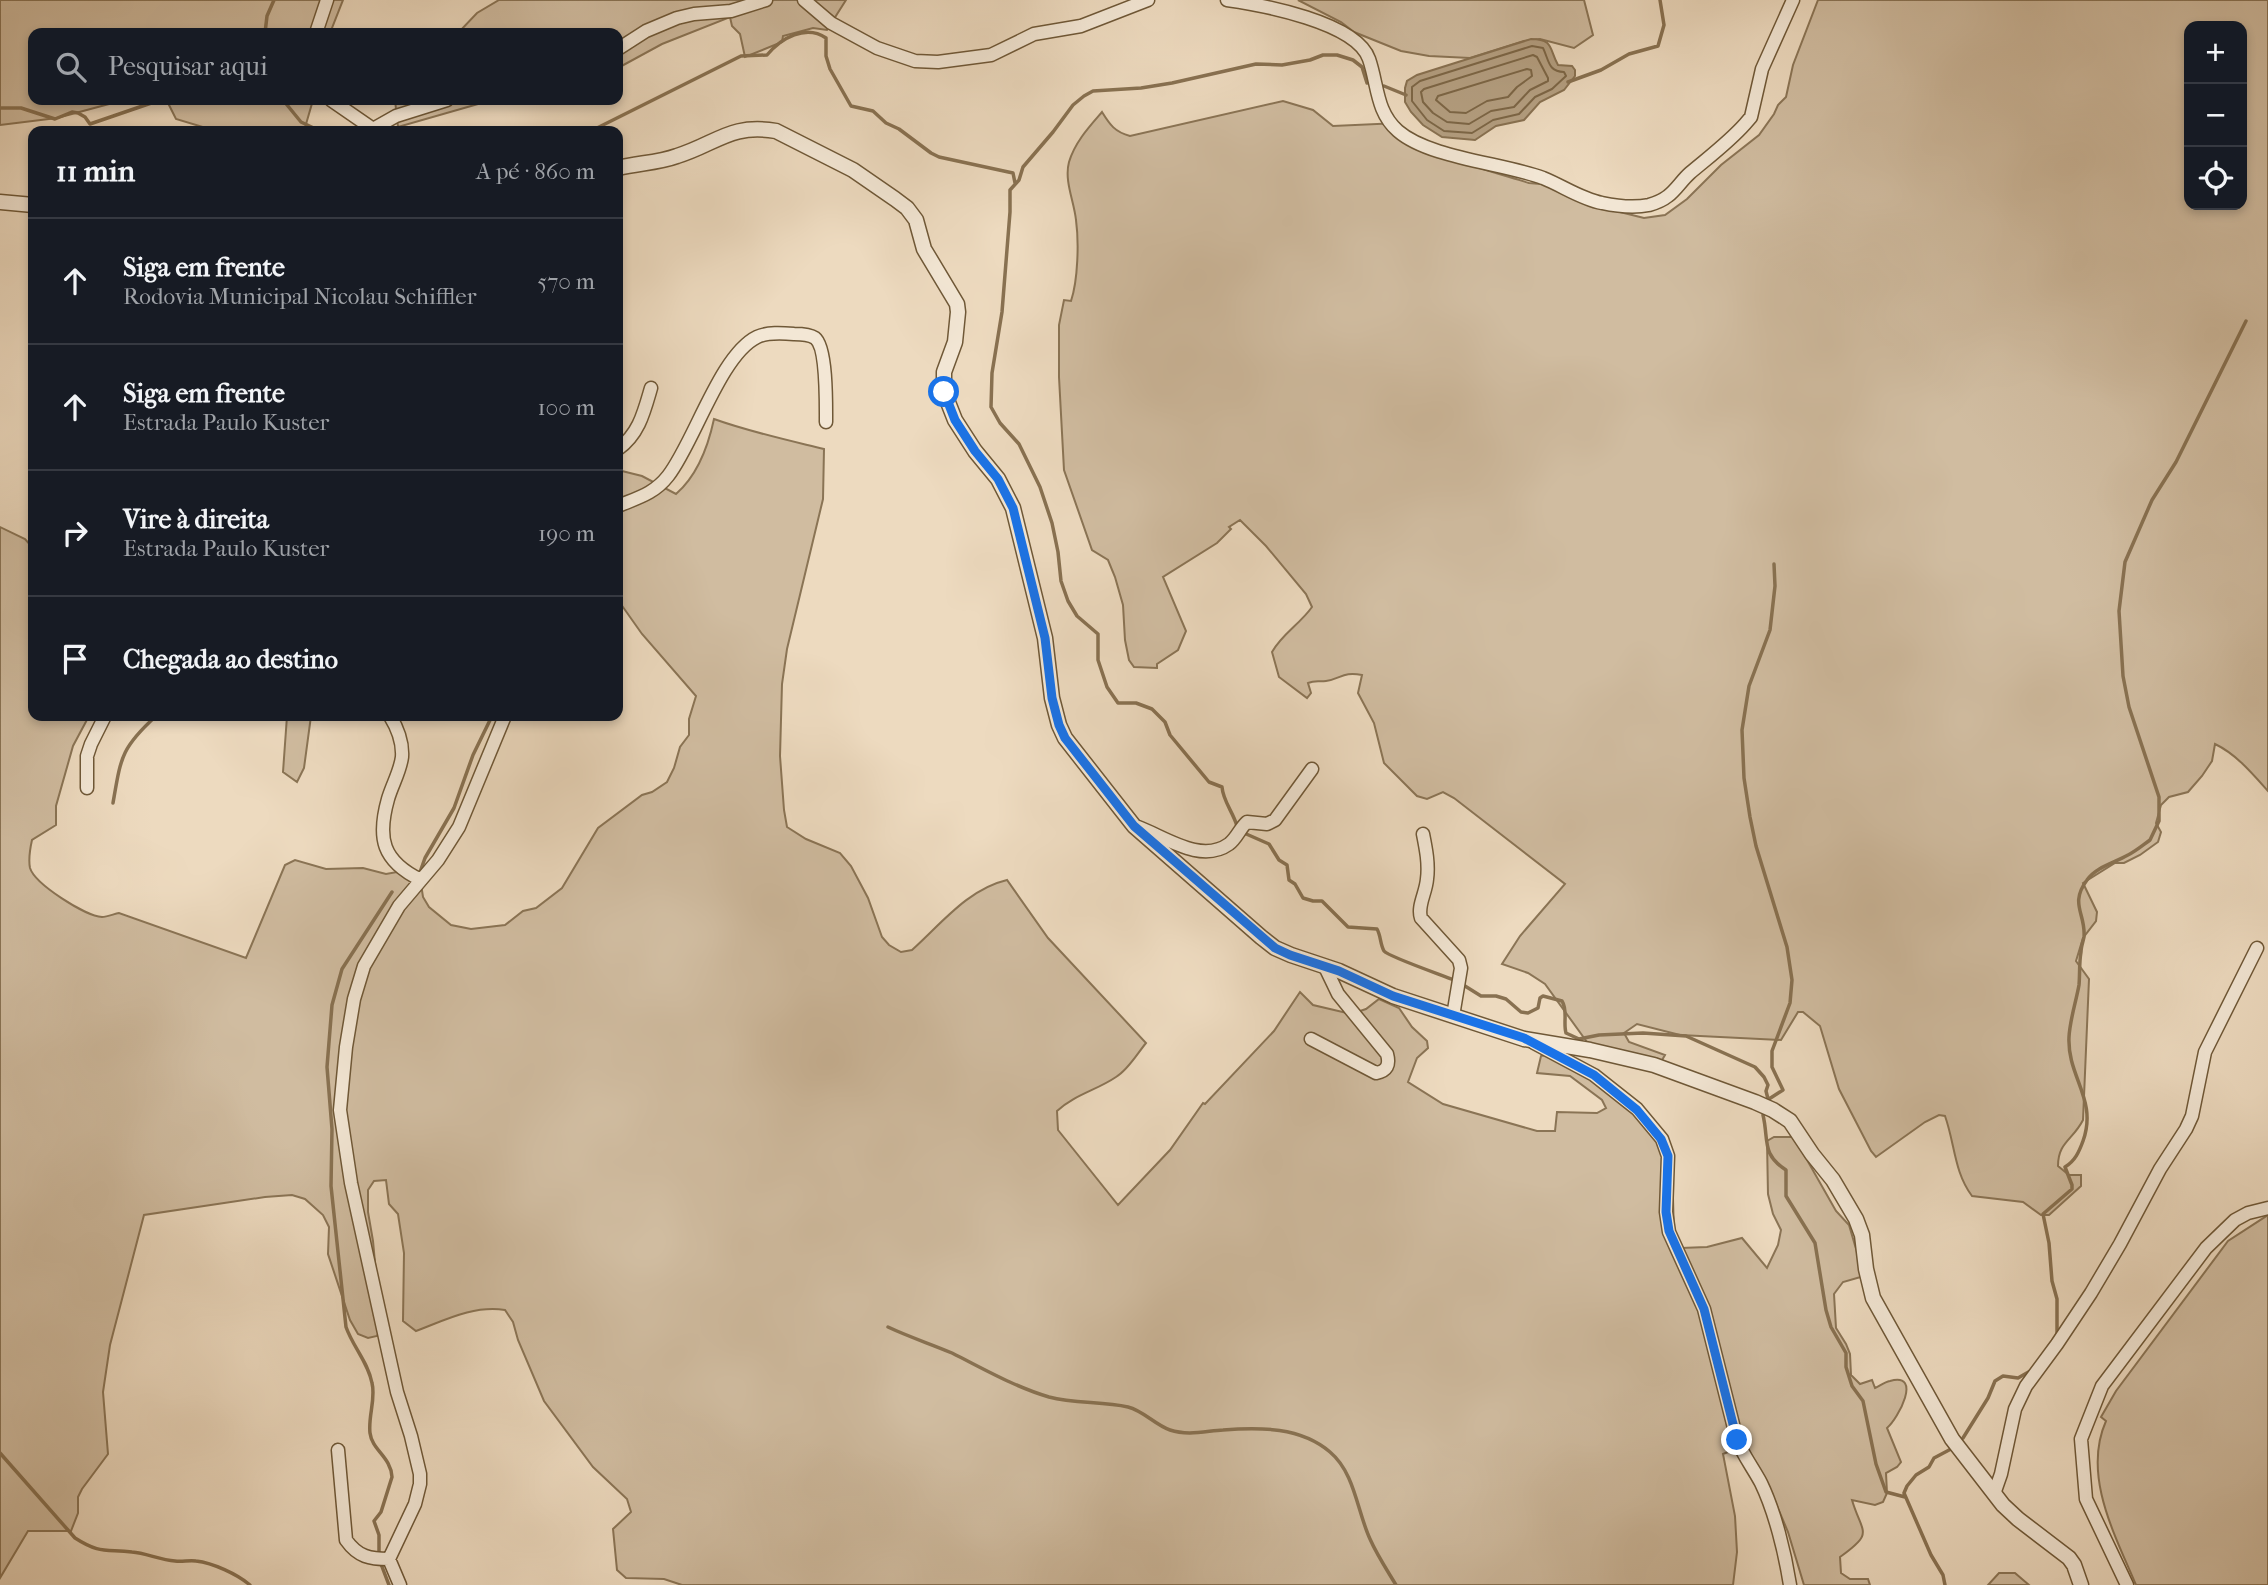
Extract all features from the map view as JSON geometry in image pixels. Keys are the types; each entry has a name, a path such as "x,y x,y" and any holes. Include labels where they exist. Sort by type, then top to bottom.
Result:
{"street":[{"path":"318,28 327,0"},
{"path":"623,46 646,31 669,21 732,11 766,0"},
{"path":"804,0 831,23 877,48 915,61 938,62 991,55 1034,34 1081,26 1148,0"},
{"path":"1227,0 1296,14 1347,35 1362,47 1369,57 1385,116 1411,141 1429,149 1544,178 1602,203 1646,206 1665,199 1751,117 1765,61 1793,0"},
{"path":"338,105 367,126"},
{"path":"380,126 396,116 431,105"},
{"path":"623,167 679,156 734,131 763,129 776,131 853,170 906,208 916,220 924,249 957,304 958,324 955,342 944,372 944,392 955,420 998,479 1013,508 1045,638 1052,698 1059,725 1071,748 1134,826 1275,948 1393,996 1524,1038 1654,1065 1764,1106 1790,1121 1833,1180 1856,1219 1862,1235 1870,1289 1941,1423 1994,1494 2018,1519 2069,1558 2081,1585"},
{"path":"0,202 28,205"},
{"path":"623,504 651,493 668,476 732,360 743,346 759,335 797,334 815,338 823,361 826,422"},
{"path":"623,444 636,431 643,418 651,388"},
{"path":"87,788 87,756 103,721"},
{"path":"392,721 399,734 402,756 383,824 384,847 404,870 421,880"},
{"path":"400,1585 389,1559 415,1504 420,1474 387,1353 351,1183 340,1110 354,999 364,966 400,906 438,860 459,827 503,721"},
{"path":"1134,826 1196,850 1224,847 1233,841 1247,822 1267,824 1275,820 1312,769"},
{"path":"1423,834 1427,851 1427,883 1419,912 1421,918 1460,960 1453,1016"},
{"path":"1994,1494 2015,1409 2026,1386 2091,1293 2160,1169 2186,1129 2192,1116 2206,1052 2257,948"},
{"path":"1311,1039 1376,1073 1388,1068 1387,1054 1338,994 1325,967"},
{"path":"1524,1038 1594,1075 1637,1110 1661,1139 1668,1156 1666,1212 1669,1231 1704,1309 1737,1440 1761,1484 1784,1552 1790,1585"},
{"path":"2127,1585 2085,1499 2081,1439 2102,1386 2221,1231 2248,1213 2268,1208"},
{"path":"338,1450 346,1540 352,1549 365,1557 389,1559"}],"shaded area":[{"path":"0,0 343,0 332,28 28,28 28,105 105,105 57,118 0,125"},
{"path":"499,0 846,0 827,30 813,28 783,36 782,42 745,57 740,34 732,26 730,17 662,44 623,65 623,28 463,28 477,13"},
{"path":"1298,0 1584,0 1593,35 1574,48 1540,39 1524,41 1470,58 1429,56 1401,51 1354,32 1341,22"},
{"path":"1818,0 2268,0 2268,791 2237,759 2215,744 2212,761 2188,792 2169,797 2161,805 2156,823 2161,832 2158,842 2140,855 2124,863 2115,863 2083,883 2097,912 2096,921 2083,938 2076,961 2089,979 2083,1120 2063,1146 2058,1166 2069,1175 2081,1175 2081,1186 2049,1215 2041,1215 2023,1202 1972,1196 1958,1168 1945,1116 1939,1115 1925,1122 1876,1157 1839,1089 1820,1026 1803,1012 1798,1012 1781,1040 1680,1035 1637,1024 1624,1033 1629,1042 1665,1055 1655,1072 1587,1042 1545,984 1528,973 1502,964 1520,936 1565,884 1454,798 1443,792 1427,799 1417,796 1384,763 1374,723 1358,693 1362,675 1350,674 1308,683 1311,693 1307,698 1279,677 1272,652 1312,607 1306,594 1266,546 1240,520 1229,527 1231,529 1217,543 1163,577 1186,631 1178,650 1157,664 1157,668 1134,667 1129,660 1123,605 1115,577 1108,560 1092,550 1064,470 1059,325 1064,300 1071,301 1078,250 1068,169 1079,141 1102,112 1113,127 1130,136 1283,101 1313,110 1333,126 1399,123 1421,144 1438,153 1529,183 1540,184 1549,179 1620,212 1644,218 1665,215 1687,199 1721,165 1759,135 1786,97 1793,65"},
{"path":"169,105 312,105 305,126 199,126 176,119"},
{"path":"396,105 475,105 401,126 398,126"},
{"path":"714,419 824,449 823,499 787,649 782,684 780,756 787,827 806,839 840,853 851,866 868,898 882,937 901,952 912,950 967,899 1007,880 1048,938 1146,1043 1120,1074 1057,1111 1058,1130 1118,1205 1170,1150 1203,1103 1205,1104 1274,1031 1300,992 1313,1005 1351,1014 1366,1009 1379,999 1399,1008 1412,1027 1427,1041 1428,1048 1417,1058 1408,1082 1443,1104 1537,1131 1555,1131 1557,1112 1597,1113 1606,1108 1602,1100 1570,1076 1537,1073 1541,1056 1550,1054 1639,1110 1672,1164 1674,1233 1681,1248 1707,1247 1742,1238 1767,1268 1778,1245 1781,1230 1768,1194 1767,1141 1774,1137 1794,1137 1836,1211 1849,1225 1864,1276 1843,1282 1834,1294 1836,1328 1850,1354 1851,1375 1860,1384 1872,1380 1875,1388 1900,1380 1905,1383 1905,1398 1897,1416 1887,1428 1901,1462 1886,1473 1887,1493 1883,1502 1875,1505 1852,1500 1862,1526 1862,1537 1840,1557 1841,1573 1850,1579 1868,1579 1870,1585 1804,1585 1788,1532 1772,1494 1736,1449 1723,1454 1735,1516 1737,1552 1733,1585 682,1585 664,1579 626,1578 617,1570 613,1529 631,1512 627,1499 593,1467 544,1401 513,1322 505,1310 471,1312 416,1331 403,1321 404,1253 398,1214 389,1204 386,1180 374,1181 368,1190 381,1328 377,1336 368,1338 358,1334 350,1320 328,1254 329,1227 323,1215 305,1199 292,1195 265,1197 144,1215 110,1345 103,1392 108,1454 78,1497 78,1513 71,1531 28,1531 0,1578 0,527 28,542 28,721 86,721 73,746 56,806 56,825 32,840 30,868 50,890 84,911 104,917 119,913 246,958 285,865 295,860 326,869 363,868 386,874 397,872 421,884 423,897 429,907 451,925 471,929 505,925 523,911 536,908 562,888 598,828 642,795 667,782 680,747 689,735 689,719 696,696 642,634 623,607 623,471 642,476 676,494 701,460"},
{"path":"287,721 310,721 304,768 297,782 283,772"},
{"path":"2268,1215 2268,1585 2136,1585 2111,1525 2099,1483 2100,1442 2106,1421 2101,1417 2116,1391 2228,1241"},
{"path":"1999,1573 2015,1573 2029,1585 1988,1585"}],"water":[{"path":"1531,39 1547,43 1558,65 1572,66 1575,76 1564,90 1540,102 1524,120 1496,126 1475,140 1442,137 1423,125 1405,102 1407,81 1417,75"}],"waterway":[{"path":"266,28 267,16 274,0"},
{"path":"1568,82 1601,70 1629,54 1658,46 1664,25 1660,0"},
{"path":"601,126 741,56 767,55 787,38 810,32 826,38 826,56 830,69 851,106 873,111 886,123 939,157 1013,173 1015,183"},
{"path":"1237,826 1222,787 1209,782 1170,735 1165,722 1152,709 1136,703 1118,703 1107,687 1098,660 1098,634 1077,616 1061,581 1052,523 1040,487 1019,444 1000,423 991,407 992,373 1002,312 1010,190 1019,180 1023,167 1073,105 1093,91 1141,88 1256,64 1282,65 1323,55 1337,55 1353,60 1362,67 1367,83"},
{"path":"1384,86 1406,95"},
{"path":"0,108 21,108 55,119 72,112 78,113 90,124 145,105"},
{"path":"287,105 301,122 309,126"},
{"path":"2057,1336 2057,1299 2043,1214 2072,1189 2065,1167 2078,1152 2087,1126 2085,1100 2072,1064 2069,1037 2079,985 2084,937 2079,896 2087,880 2095,872 2150,840 2159,821 2159,797 2129,707 2123,676 2119,611 2125,562 2152,500 2176,462 2246,321"},
{"path":"1769,1099 1783,1090 1772,1067 1772,1051 1790,1003 1792,980 1787,947 1756,846 1750,817 1744,778 1742,730 1749,686 1770,630 1775,586 1774,564"},
{"path":"113,803 124,754 151,721"},
{"path":"419,875 425,858 454,808 473,755 490,721"},
{"path":"1244,833 1269,844 1279,860 1287,865 1289,880 1295,884 1303,898 1322,901 1348,927 1377,929 1384,951 1388,954 1454,980"},
{"path":"379,1555 379,1535 374,1521 381,1512 392,1477 388,1464 371,1439 373,1389 370,1375 346,1327 331,1186 332,1129 327,1067 332,1005 342,969 392,892"},
{"path":"1465,986 1481,996 1506,999 1521,1012 1528,1013 1538,1008 1543,996 1562,1001 1565,1008 1566,1033 1579,1039 1599,1035 1643,1033 1686,1036 1755,1067 1768,1085 1768,1099"},
{"path":"1763,1115 1769,1152 1786,1170 1786,1196 1815,1243 1826,1310 1831,1327 1846,1353 1846,1367 1852,1386 1863,1401 1876,1464 1886,1492 1905,1497"},
{"path":"888,1327 952,1353 1036,1393 1059,1399 1128,1407 1177,1432 1280,1430 1319,1444 1330,1452 1345,1471 1370,1539 1396,1585"},
{"path":"1963,1438 1988,1398 1995,1381 2003,1376 2018,1378 2032,1370"},
{"path":"1945,1585 1943,1575 1931,1555 1904,1493 1916,1475 1929,1467 1934,1458 1951,1449"},
{"path":"0,1453 75,1538 91,1547 169,1560 203,1562 250,1585"},
{"path":"381,1564 389,1585"}],"route":[{"path":"944,392 955,420 998,479 1013,508 1045,638 1052,698 1059,725 1071,748 1134,826 1275,948 1339,971 1393,996 1524,1038 1594,1075 1616,1091 1651,1125 1668,1156 1666,1212 1669,1231 1704,1309 1737,1440"}]}
